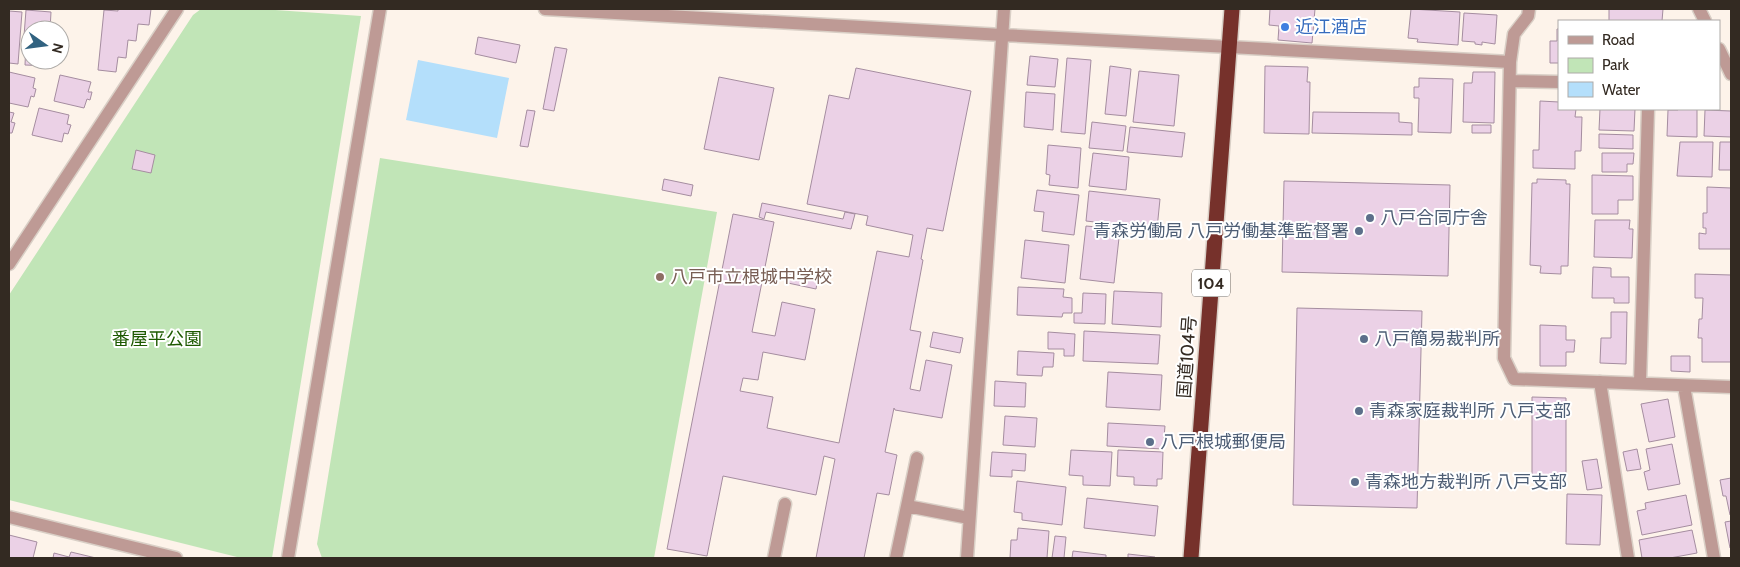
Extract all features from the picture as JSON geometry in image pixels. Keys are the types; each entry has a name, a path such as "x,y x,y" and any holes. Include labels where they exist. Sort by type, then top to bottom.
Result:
{"highway":[{"name":"国道104号","path":"1191,558 1232,9"}],"street":[{"path":"9,264 177,9"},
{"path":"288,558 380,9"},
{"path":"545,9 1510,62"},
{"path":"967,558 1004,9"},
{"path":"1529,9 1528,16 1514,34 1510,62 1504,358 1514,378 1640,382 1731,388"},
{"path":"1720,51 1731,74"},
{"path":"1510,80 1558,82"},
{"path":"1640,382 1648,110"},
{"path":"1600,382 1628,558"},
{"path":"1684,386 1714,558"},
{"path":"896,558 917,458"},
{"path":"774,558 785,504"},
{"path":"907,506 969,518"},
{"path":"9,517 176,558"}],"green space":[{"name":"番屋平公園","path":"201,9 261,9 361,16 272,558 241,558 9,500 9,295 193,15"},
{"path":"380,158 717,212 654,558 322,558 317,544"}],"water":[{"path":"418,60 509,78 497,138 406,120"}],"building":[{"path":"118,9 151,9 149,25 138,24 136,41 128,40 126,58 118,57 116,72 98,70 104,10 118,11"},
{"path":"1270,9 1315,9 1312,43 1278,40 1279,26 1269,25"},
{"path":"1411,9 1460,12 1458,45 1417,42 1418,39 1408,38"},
{"path":"1609,9 1663,9 1662,20 1609,20"},
{"path":"26,10 51,12 51,20 25,20"},
{"path":"9,11 22,12 18,64 9,63"},
{"path":"1464,13 1497,15 1495,44 1482,42 1482,45 1475,44 1475,42 1462,41"},
{"path":"1558,29 1558,63 1550,63 1550,41 1557,41"},
{"path":"478,37 520,45 516,63 475,54"},
{"path":"555,47 567,49 554,111 543,109"},
{"path":"1030,56 1058,59 1055,87 1027,85"},
{"path":"1067,58 1091,60 1085,134 1061,132"},
{"path":"1110,66 1131,69 1126,116 1105,114"},
{"path":"1265,66 1308,67 1307,82 1310,82 1309,134 1264,133"},
{"path":"856,68 971,91 943,231 927,228 910,330 921,332 910,389 920,391 926,360 952,365 942,418 895,410 894,408 885,452 897,455 889,495 877,493 864,558 816,558 835,459 824,456 816,495 723,476 707,556 667,549 733,214 774,222 752,332 775,336 782,302 815,309 805,360 763,352 758,380 743,378 740,391 773,397 767,428 839,443 877,251 909,257 913,235 866,225 868,216 807,204 829,95 849,99"},
{"path":"1139,71 1179,75 1174,126 1133,122"},
{"path":"9,72 35,78 33,88 36,89 34,97 31,96 28,107 9,103"},
{"path":"1473,72 1495,72 1494,123 1463,122 1464,83 1472,83"},
{"path":"60,75 91,82 88,92 92,92 90,100 87,99 84,108 54,101"},
{"path":"719,77 774,88 759,160 704,149"},
{"path":"1419,78 1453,79 1451,133 1418,132 1419,98 1414,98 1414,87 1419,87"},
{"path":"1026,92 1055,94 1053,130 1024,127"},
{"path":"1540,101 1558,102 1558,110 1576,110 1575,117 1582,117 1581,151 1575,151 1575,169 1533,168 1533,150 1539,150"},
{"path":"39,108 69,115 67,124 71,125 68,134 64,133 62,142 32,135"},
{"path":"527,110 535,111 528,147 520,146"},
{"path":"1600,110 1635,110 1634,131 1599,130"},
{"path":"1668,110 1697,110 1697,137 1667,136"},
{"path":"1705,110 1731,111 1731,137 1704,136"},
{"path":"9,112 14,113 11,122 15,123 12,133 9,133"},
{"path":"1313,112 1399,113 1399,122 1412,123 1412,135 1312,133"},
{"path":"1092,122 1126,126 1123,151 1089,148"},
{"path":"1472,125 1491,125 1491,133 1472,133"},
{"path":"1130,127 1185,133 1182,157 1127,152"},
{"path":"1599,134 1633,135 1633,149 1599,148"},
{"path":"1680,142 1713,142 1712,177 1677,176"},
{"path":"1720,142 1731,142 1731,170 1719,170"},
{"path":"1048,145 1081,148 1078,188 1049,185 1050,175 1046,174"},
{"path":"136,150 155,155 151,173 132,169"},
{"path":"1093,153 1129,157 1126,190 1089,186"},
{"path":"1602,153 1634,153 1633,164 1627,164 1627,172 1602,172"},
{"path":"1592,175 1633,176 1633,200 1618,200 1618,214 1592,214"},
{"path":"664,179 693,185 691,196 662,190"},
{"path":"1537,179 1566,180 1566,184 1570,184 1568,266 1561,266 1561,274 1540,273 1541,266 1530,265 1532,183 1537,183"},
{"path":"1284,181 1450,185 1448,276 1282,272"},
{"path":"1707,187 1731,188 1731,249 1699,249 1699,233 1706,234 1706,228 1703,228 1703,213 1707,213"},
{"path":"1037,190 1079,195 1074,235 1042,231 1044,212 1034,211"},
{"path":"1089,191 1160,199 1157,229 1086,221"},
{"path":"762,203 843,219 845,212 855,214 851,229 766,212 764,219 759,217"},
{"path":"1595,220 1630,220 1629,229 1633,229 1632,258 1594,257"},
{"path":"1086,226 1120,229 1114,283 1080,279"},
{"path":"1025,240 1069,245 1065,283 1021,278"},
{"path":"1593,267 1611,268 1611,277 1629,277 1629,303 1614,303 1614,298 1592,298"},
{"path":"790,273 818,278 816,289 788,283"},
{"path":"1695,274 1731,275 1731,362 1702,362 1702,338 1698,338 1699,319 1702,319 1703,298 1695,298"},
{"path":"1018,287 1064,289 1063,297 1072,298 1072,313 1063,313 1062,317 1017,315"},
{"path":"1114,291 1162,293 1161,327 1112,324"},
{"path":"1083,293 1106,294 1105,324 1074,323 1074,313 1082,313"},
{"path":"1297,308 1422,311 1417,508 1293,505"},
{"path":"1611,312 1627,312 1626,364 1600,363 1601,338 1611,338"},
{"path":"1540,325 1566,326 1566,340 1575,340 1574,352 1566,352 1566,366 1540,366"},
{"path":"1084,331 1160,335 1158,364 1083,361"},
{"path":"933,332 963,338 960,353 930,347"},
{"path":"1048,332 1075,334 1074,356 1064,356 1064,349 1048,349"},
{"path":"1018,351 1054,353 1053,367 1043,367 1042,376 1017,375"},
{"path":"1671,356 1690,356 1690,372 1671,371"},
{"path":"1108,372 1162,375 1160,410 1106,407"},
{"path":"995,381 1026,383 1025,407 994,406"},
{"path":"1532,397 1566,398 1566,475 1532,475"},
{"path":"1668,399 1675,437 1649,442 1641,404"},
{"path":"1005,416 1037,418 1035,447 1003,445"},
{"path":"1108,423 1165,426 1163,449 1107,446"},
{"path":"1672,444 1680,484 1648,490 1644,472 1650,470 1646,449"},
{"path":"1637,449 1641,469 1627,471 1623,452"},
{"path":"1071,450 1112,452 1110,486 1083,485 1083,476 1069,475"},
{"path":"1118,450 1163,452 1162,479 1157,479 1157,486 1134,485 1134,477 1117,476"},
{"path":"992,452 1026,454 1025,471 1012,470 1012,477 990,476"},
{"path":"1597,459 1602,488 1587,490 1582,461"},
{"path":"1731,478 1730,515 1726,496 1723,496 1720,480"},
{"path":"1017,481 1066,487 1062,525 1022,520 1022,513 1014,512"},
{"path":"1567,494 1602,495 1600,545 1566,544"},
{"path":"1686,495 1692,525 1642,535 1637,511 1646,509 1645,503"},
{"path":"1087,498 1158,506 1155,536 1084,528"},
{"path":"1731,521 1731,548 1730,548 1725,522"},
{"path":"1018,528 1049,531 1047,558 1010,558 1011,540 1017,540"},
{"path":"1692,530 1697,553 1670,558 1642,558 1639,540"},
{"path":"9,535 37,542 33,558 9,558"},
{"path":"1055,536 1066,537 1064,558 1052,558"},
{"path":"1073,551 1106,555 1106,558 1072,558"},
{"path":"71,552 96,558 53,558 54,553 69,557"},
{"path":"1128,554 1155,557 1155,558 1128,558"}],"place":[{"name":"近江酒店","path":"1285,27"},
{"name":"八戸合同庁舎","path":"1370,218"},
{"name":"青森労働局 八戸労働基準監督署","path":"1359,231"},
{"name":"八戸市立根城中学校","path":"660,277"},
{"name":"八戸簡易裁判所","path":"1364,339"},
{"name":"青森家庭裁判所 八戸支部","path":"1359,411"},
{"name":"八戸根城郵便局","path":"1150,442"},
{"name":"青森地方裁判所 八戸支部","path":"1355,482"}]}
